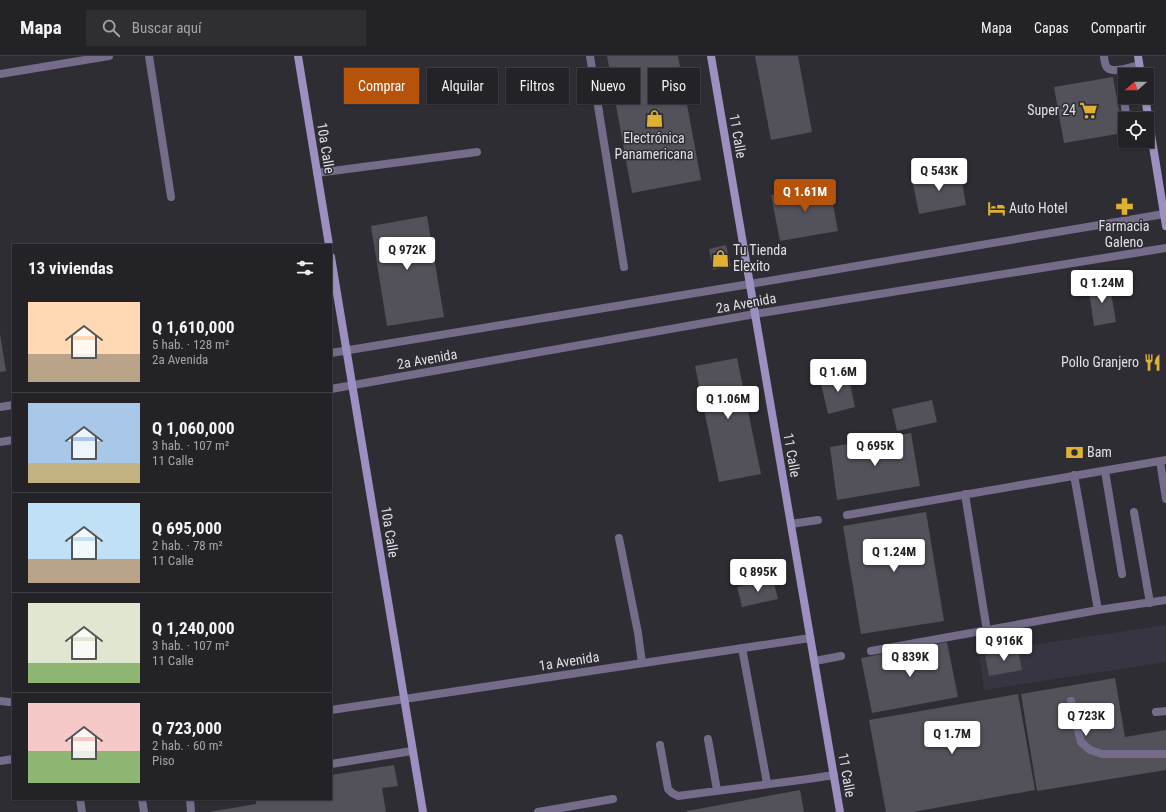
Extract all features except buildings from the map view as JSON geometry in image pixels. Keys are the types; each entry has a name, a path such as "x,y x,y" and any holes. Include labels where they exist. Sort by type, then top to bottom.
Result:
{"street":[{"path":"0,74 109,56"},
{"path":"149,56 171,197"},
{"name":"10a Calle","path":"298,56 329,244"},
{"path":"590,56 624,267"},
{"name":"11 Calle","path":"711,56 840,812"},
{"path":"1104,56 1106,66 1109,70 1114,71 1139,65"},
{"path":"1138,56 1140,68"},
{"path":"1152,148 1166,226"},
{"path":"317,173 477,152"},
{"name":"2a Avenida","path":"332,352 750,284 1164,214"},
{"name":"2a Avenida","path":"332,389 755,314 1166,248"},
{"name":"10a Calle","path":"332,263 423,812"},
{"path":"0,407 12,405"},
{"path":"0,442 12,440"},
{"path":"847,515 1163,461 1166,499"},
{"path":"1105,471 1122,574"},
{"path":"1074,475 1098,610"},
{"path":"965,494 987,631"},
{"path":"1134,512 1150,603"},
{"path":"791,524 818,520"},
{"path":"619,538 638,633 642,663"},
{"path":"871,651 1098,610 1166,600"},
{"name":"1a Avenida","path":"332,710 810,638"},
{"path":"742,648 767,783"},
{"path":"815,661 841,656"},
{"path":"0,701 9,702"},
{"path":"1071,701 1081,742 1090,750 1102,754 1166,754"},
{"path":"1156,712 1166,711"},
{"path":"708,739 717,790"},
{"path":"660,745 668,789 678,796 767,783 808,779 834,774"},
{"path":"332,764 412,751"},
{"path":"0,761 12,759"},
{"path":"538,812 613,799"},
{"path":"80,800 82,812"},
{"path":"142,800 144,812"},
{"path":"190,800 191,812"}],"shaded area":[{"path":"1166,625 1166,662 984,690 979,653"}],"place":[{"name":"Super 24","path":"1089,110"},
{"name":"Electrónica Panamericana","path":"654,118"},
{"name":"Farmacia Galeno","path":"1124,206"},
{"name":"Auto Hotel","path":"996,208"},
{"name":"Tu Tienda Elexito","path":"720,258"},
{"name":"Pollo Granjero","path":"1152,362"},
{"name":"Bam","path":"1074,452"}]}
